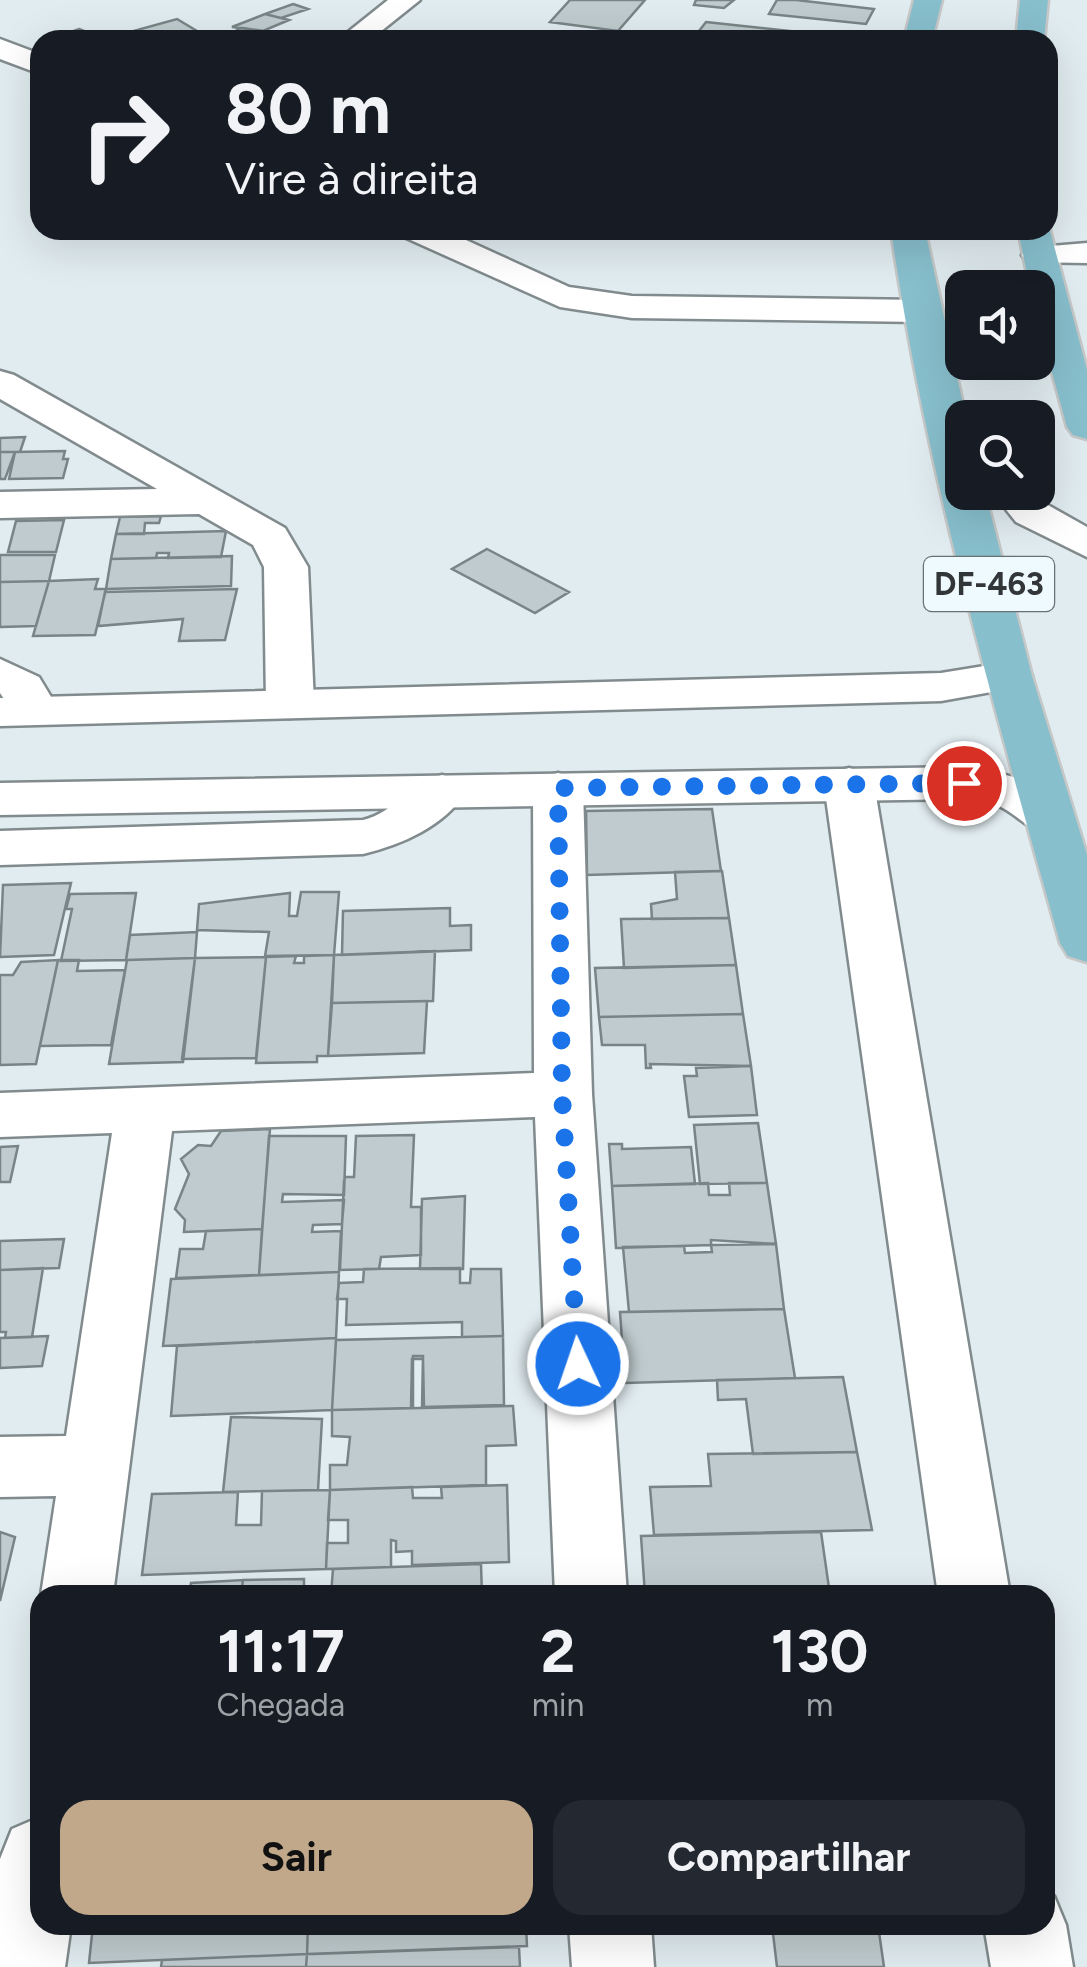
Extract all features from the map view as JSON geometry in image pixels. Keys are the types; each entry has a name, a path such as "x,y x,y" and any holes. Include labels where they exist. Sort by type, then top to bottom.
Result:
{"main road":[{"path":"920,30 928,0"},
{"path":"1031,30 1034,0"},
{"path":"910,240 921,311 947,400"},
{"path":"1037,242 1077,378 1087,427"},
{"name":"DF-463","path":"968,510 1009,676 1087,943"}],"street":[{"path":"366,30 406,0"},
{"path":"0,48 30,61"},
{"path":"438,240 560,296 632,307 921,311"},
{"path":"1037,242 1087,253"},
{"path":"0,383 270,537 286,567 290,704"},
{"path":"0,504 204,501"},
{"path":"1029,510 1087,544"},
{"path":"0,672 22,687 18,711 941,688 1009,676"},
{"path":"848,784 972,1585"},
{"path":"0,799 848,784 991,786 1011,791 1051,820"},
{"path":"558,788 562,1094 590,1585"},
{"path":"0,848 363,838 391,830 442,790"},
{"path":"0,1115 562,1094"},
{"path":"78,1585 145,1111"},
{"path":"0,1467 96,1465"},
{"path":"24,1967 30,1926"},
{"path":"611,1935 613,1967"},
{"path":"1027,1935 1032,1967"}],"building":[{"path":"570,0 645,0 619,30 550,22"},
{"path":"696,0 734,0 724,8 694,5"},
{"path":"777,0 874,9 866,24 769,14"},
{"path":"293,4 308,9 281,18 265,14"},
{"path":"265,14 289,20 265,30 232,27"},
{"path":"177,19 195,30 137,30"},
{"path":"706,22 780,30 700,30"},
{"path":"25,437 20,452 0,452 0,438"},
{"path":"65,451 63,459 68,459 63,478 9,479 15,452"},
{"path":"0,452 15,452 5,479 0,479"},
{"path":"161,516 159,523 145,523 144,534 116,534 120,517"},
{"path":"64,520 56,552 8,552 16,521"},
{"path":"226,531 221,557 168,558 169,553 157,553 156,558 111,559 116,534"},
{"path":"487,549 569,592 535,613 452,569"},
{"path":"0,555 55,555 49,581 0,582"},
{"path":"232,556 231,586 106,589 111,559"},
{"path":"98,579 95,589 106,589 95,635 33,636 49,581"},
{"path":"49,581 36,626 0,627 0,582"},
{"path":"237,589 225,640 179,641 183,619 98,626 105,592"},
{"path":"712,809 721,871 587,875 586,811"},
{"path":"722,871 729,918 652,919 651,904 677,899 675,872"},
{"path":"71,883 54,955 0,957 3,885"},
{"path":"301,892 339,892 334,955 265,956 269,932 197,930 199,904 290,893 289,916 297,916"},
{"path":"136,893 126,960 61,961 72,909 66,909 70,894"},
{"path":"450,908 450,926 471,925 471,950 342,955 343,911"},
{"path":"729,918 736,965 624,968 621,919"},
{"path":"197,932 195,958 126,960 130,935"},
{"path":"435,951 433,1001 332,1003 334,955"},
{"path":"334,955 328,1056 317,1056 317,1062 256,1063 266,957 296,956 294,963 304,963 304,956"},
{"path":"266,957 256,1058 182,1059 195,958"},
{"path":"195,958 183,1062 109,1064 127,960"},
{"path":"58,960 79,960 77,971 125,970 111,1045 40,1046"},
{"path":"58,960 36,1064 0,1065 0,975 13,975 21,962"},
{"path":"736,965 743,1014 599,1017 595,968"},
{"path":"427,1001 424,1053 328,1056 332,1003"},
{"path":"743,1014 751,1066 650,1064 651,1068 646,1068 645,1045 602,1045 599,1017"},
{"path":"751,1066 757,1115 689,1117 684,1076 697,1076 696,1068"},
{"path":"758,1123 767,1183 700,1184 694,1125"},
{"path":"270,1129 262,1229 184,1232 185,1220 175,1209 189,1174 181,1159 198,1145 211,1146 221,1131"},
{"path":"414,1135 411,1207 421,1207 421,1255 381,1257 379,1269 340,1270 344,1181 345,1177 354,1177 356,1136"},
{"path":"269,1136 346,1136 344,1195 283,1194 282,1202 344,1200 342,1224 313,1225 312,1232 341,1231 339,1272 259,1275"},
{"path":"609,1144 622,1144 622,1149 691,1147 695,1184 612,1186"},
{"path":"18,1146 10,1182 0,1182 0,1147"},
{"path":"708,1183 709,1195 730,1195 729,1183 767,1183 776,1244 711,1240 711,1245 616,1248 612,1186"},
{"path":"465,1196 463,1269 420,1269 422,1199"},
{"path":"262,1229 259,1275 176,1278 180,1249 203,1249 206,1231"},
{"path":"64,1239 59,1268 0,1270 0,1241"},
{"path":"776,1244 784,1309 629,1312 623,1247 684,1246 685,1253 712,1252 711,1245"},
{"path":"43,1268 32,1337 5,1338 6,1332 0,1332 0,1270"},
{"path":"460,1268 460,1283 470,1283 471,1269 501,1269 503,1336 462,1337 462,1322 346,1325 347,1299 337,1299 339,1283 363,1282 364,1269"},
{"path":"339,1272 336,1338 163,1346 171,1279"},
{"path":"784,1309 795,1378 625,1383 620,1312"},
{"path":"48,1336 42,1366 0,1368 0,1338"},
{"path":"503,1336 504,1405 424,1407 423,1359 412,1359 411,1408 332,1410 336,1340"},
{"path":"503,1336 504,1405 422,1407 423,1356 413,1356 413,1408 332,1410 336,1340"},
{"path":"336,1338 332,1410 171,1416 177,1346"},
{"path":"843,1377 857,1452 753,1454 746,1399 718,1400 717,1380"},
{"path":"513,1406 516,1445 486,1446 486,1485 330,1490 330,1465 347,1465 350,1437 332,1436 332,1410"},
{"path":"231,1417 322,1419 318,1490 223,1492"},
{"path":"857,1452 872,1530 654,1535 650,1487 711,1486 708,1454"},
{"path":"507,1485 509,1562 412,1565 412,1551 396,1552 396,1541 391,1540 391,1567 326,1569 327,1543 348,1543 348,1520 328,1520 330,1490 412,1487 413,1498 442,1498 441,1487"},
{"path":"330,1490 326,1569 142,1575 152,1494 238,1492 236,1525 261,1525 262,1491"},
{"path":"0,1532 15,1537 0,1601"},
{"path":"821,1532 829,1585 644,1585 641,1536"},
{"path":"481,1564 482,1585 332,1585 333,1569"},
{"path":"304,1579 304,1585 242,1585 243,1580"},
{"path":"243,1580 242,1585 191,1583"},
{"path":"92,1935 308,1935 307,1954 89,1963"},
{"path":"308,1935 526,1935 527,1946 307,1954"},
{"path":"773,1935 879,1935 884,1967 777,1967"},
{"path":"519,1947 520,1967 306,1967 307,1954"},
{"path":"307,1954 306,1967 161,1967 162,1960"}],"route":[{"path":"578,1364 562,1094 558,788 964,783"}]}
